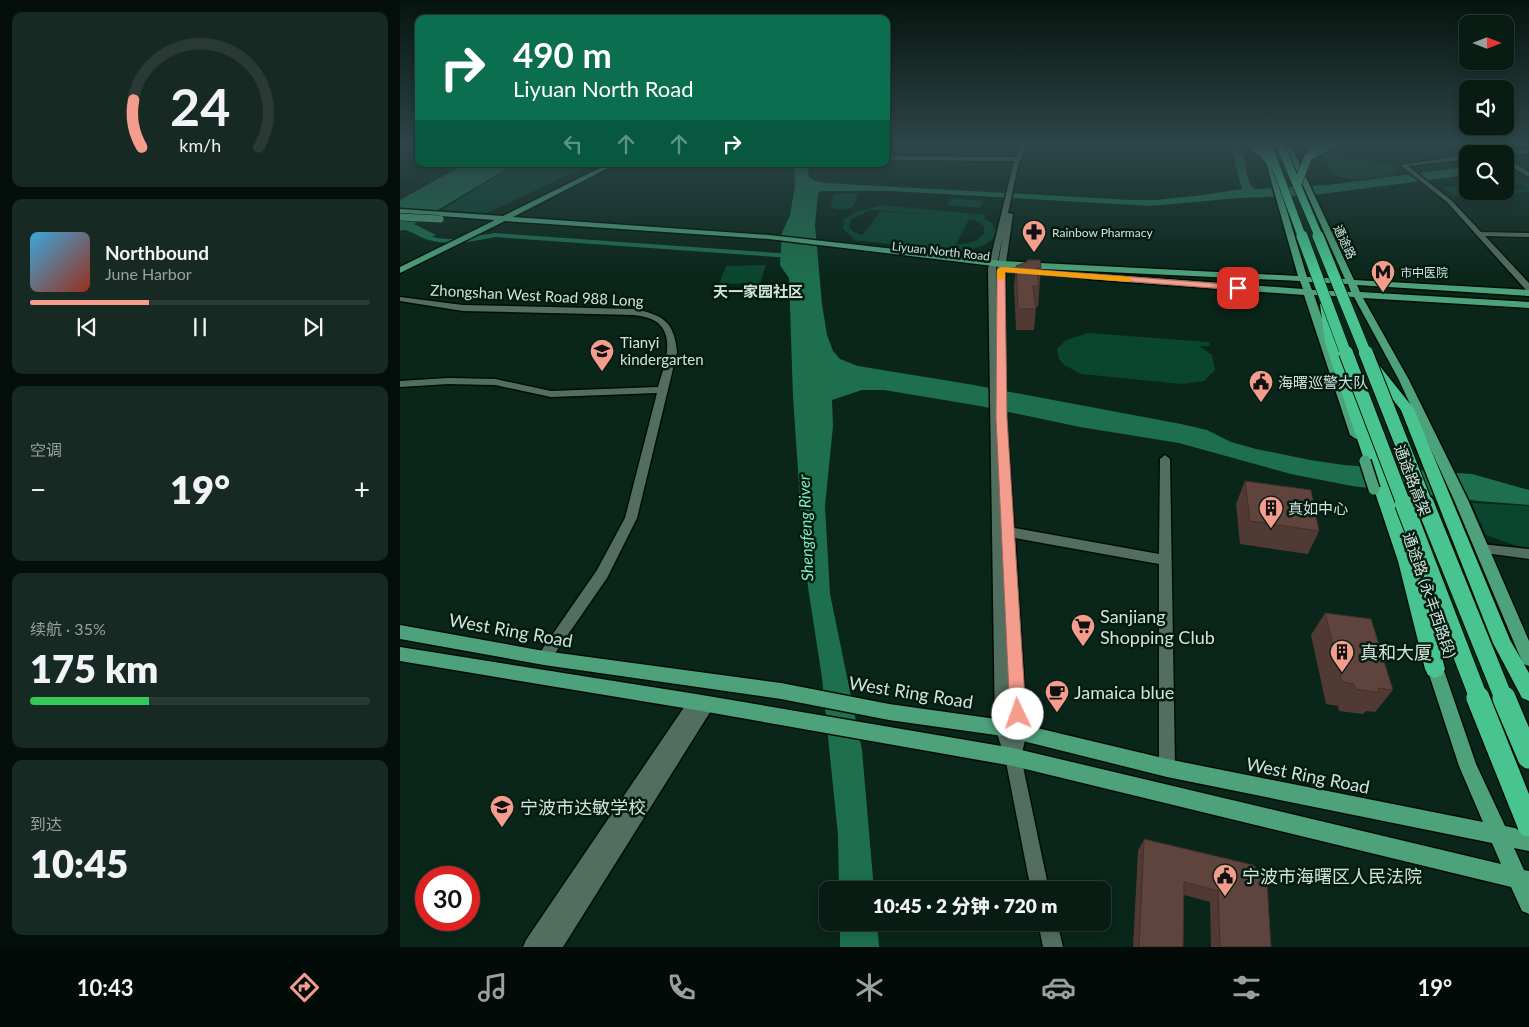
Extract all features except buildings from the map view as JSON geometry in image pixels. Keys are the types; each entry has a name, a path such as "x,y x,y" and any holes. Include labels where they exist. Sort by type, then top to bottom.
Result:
{"highway":[{"name":"通途路高架","path":"1285,189 1513,789 1529,825"},
{"name":"通途路高架","path":"1304,189 1492,672 1529,757"},
{"path":"1326,300 1331,343 1407,561 1435,669"},
{"path":"1369,360 1407,409 1502,643 1529,692"}],"main road":[{"path":"400,270 474,234 493,220 552,189"},
{"path":"506,218 563,189"},
{"path":"1276,189 1308,292"},
{"name":"通途路","path":"1305,189 1311,196 1352,282 1356,295"},
{"name":"Liyuan North Road","path":"400,211 767,241"},
{"name":"Liyuan North Road","path":"400,217 480,222 506,218 767,241 997,266 1308,292 1529,305"},
{"path":"400,261 480,222"},
{"name":"Liyuan North Road","path":"997,266 1303,279 1529,293"},
{"name":"通途路 (永丰西路段)","path":"1308,292 1468,766 1498,834 1523,879 1529,904"},
{"path":"1356,295 1404,380 1461,500 1529,659"},
{"name":"West Ring Road","path":"400,632 544,658 781,691 889,712 1011,730 1167,768 1529,841"},
{"path":"400,654 702,703 1013,757 1523,879"}],"street":[{"path":"1012,189 997,266 998,418 1013,757 1038,881"},
{"path":"1435,189 1449,201 1529,288"},
{"path":"1479,234 1529,235"},
{"name":"Zhongshan West Road 988 Long","path":"400,299 463,308 634,312 649,315 664,323 671,338 672,352 632,518 602,574 544,658"},
{"path":"400,384 448,381 495,382 551,394 663,390"},
{"path":"998,418 1008,532 1011,730"},
{"path":"1165,459 1167,768"},
{"path":"1008,532 1166,560"},
{"path":"1482,549 1529,554"},
{"path":"533,947 702,703"},
{"path":"552,947 702,703"},
{"path":"1049,931 1053,947"}],"shaded area":[{"path":"476,189 538,189 487,213 442,210"},
{"path":"1445,189 1458,189 1455,190 1459,189 1459,197"},
{"path":"1529,189 1529,191 1514,193 1514,191"},
{"path":"858,193 854,206 842,210 830,207 834,194"},
{"path":"951,198 983,201 980,208 947,205"},
{"path":"883,205 986,215 984,219 992,223 996,232 987,243 962,252 852,240 853,238 843,229 844,220 855,212","holes":["871,210 881,210 937,216 881,211 862,235 852,231 849,227 851,219","969,219 975,220 984,226 984,234 976,241 956,245"]},
{"path":"766,265 760,283 719,284 726,266"},
{"path":"1088,333 1209,342 1210,346 1199,346 1212,355 1215,370 1204,381 1182,384 1081,374 1064,365 1059,359 1057,349 1066,340"},
{"path":"1472,503 1529,506 1529,550 1486,535"}],"water":[{"path":"420,189 473,189 414,224 436,235 428,239 411,230 400,231 400,200"},
{"name":"Shengfeng River","path":"794,189 938,189 1155,200 1241,189 1358,189 1314,195 1239,198 1151,206 891,191 823,191 818,193 815,225 822,304 827,335 833,351 840,359 858,366 968,384 1181,424 1207,430 1231,442 1256,449 1310,460 1344,465 1472,474 1529,490 1529,505 1352,486 1291,474 1179,443 1080,427 980,406 884,390 862,390 832,400 833,426 825,506 830,594 862,750 873,881 839,881 838,835 822,678 808,587 802,530 793,397 789,278 780,265 782,233 790,215"},
{"path":"840,931 878,931 879,947 840,947"}],"waterway":[{"path":"400,227 415,230 427,238 439,240 464,240 495,235 792,256"}],"slow traffic":[{"path":"1001,278 1001,270 1129,280"}],"place":[{"name":"Rainbow Pharmacy","path":"1034,253"},
{"name":"市中医院","path":"1383,293"},
{"name":"Tianyi kindergarten","path":"602,372"},
{"name":"海曙巡警大队","path":"1261,403"},
{"name":"真如中心","path":"1271,529"},
{"name":"Sanjiang Shopping Club","path":"1083,647"},
{"name":"真和大厦","path":"1342,673"},
{"name":"Jamaica blue","path":"1057,713"},
{"name":"宁波市达敏学校","path":"502,828"},
{"name":"宁波市海曙区人民法院","path":"1225,897"}],"district":[{"name":"天一家园社区","path":"758,291"}],"route":[{"path":"1018,714 1001,418 1001,270 1238,288"}]}
